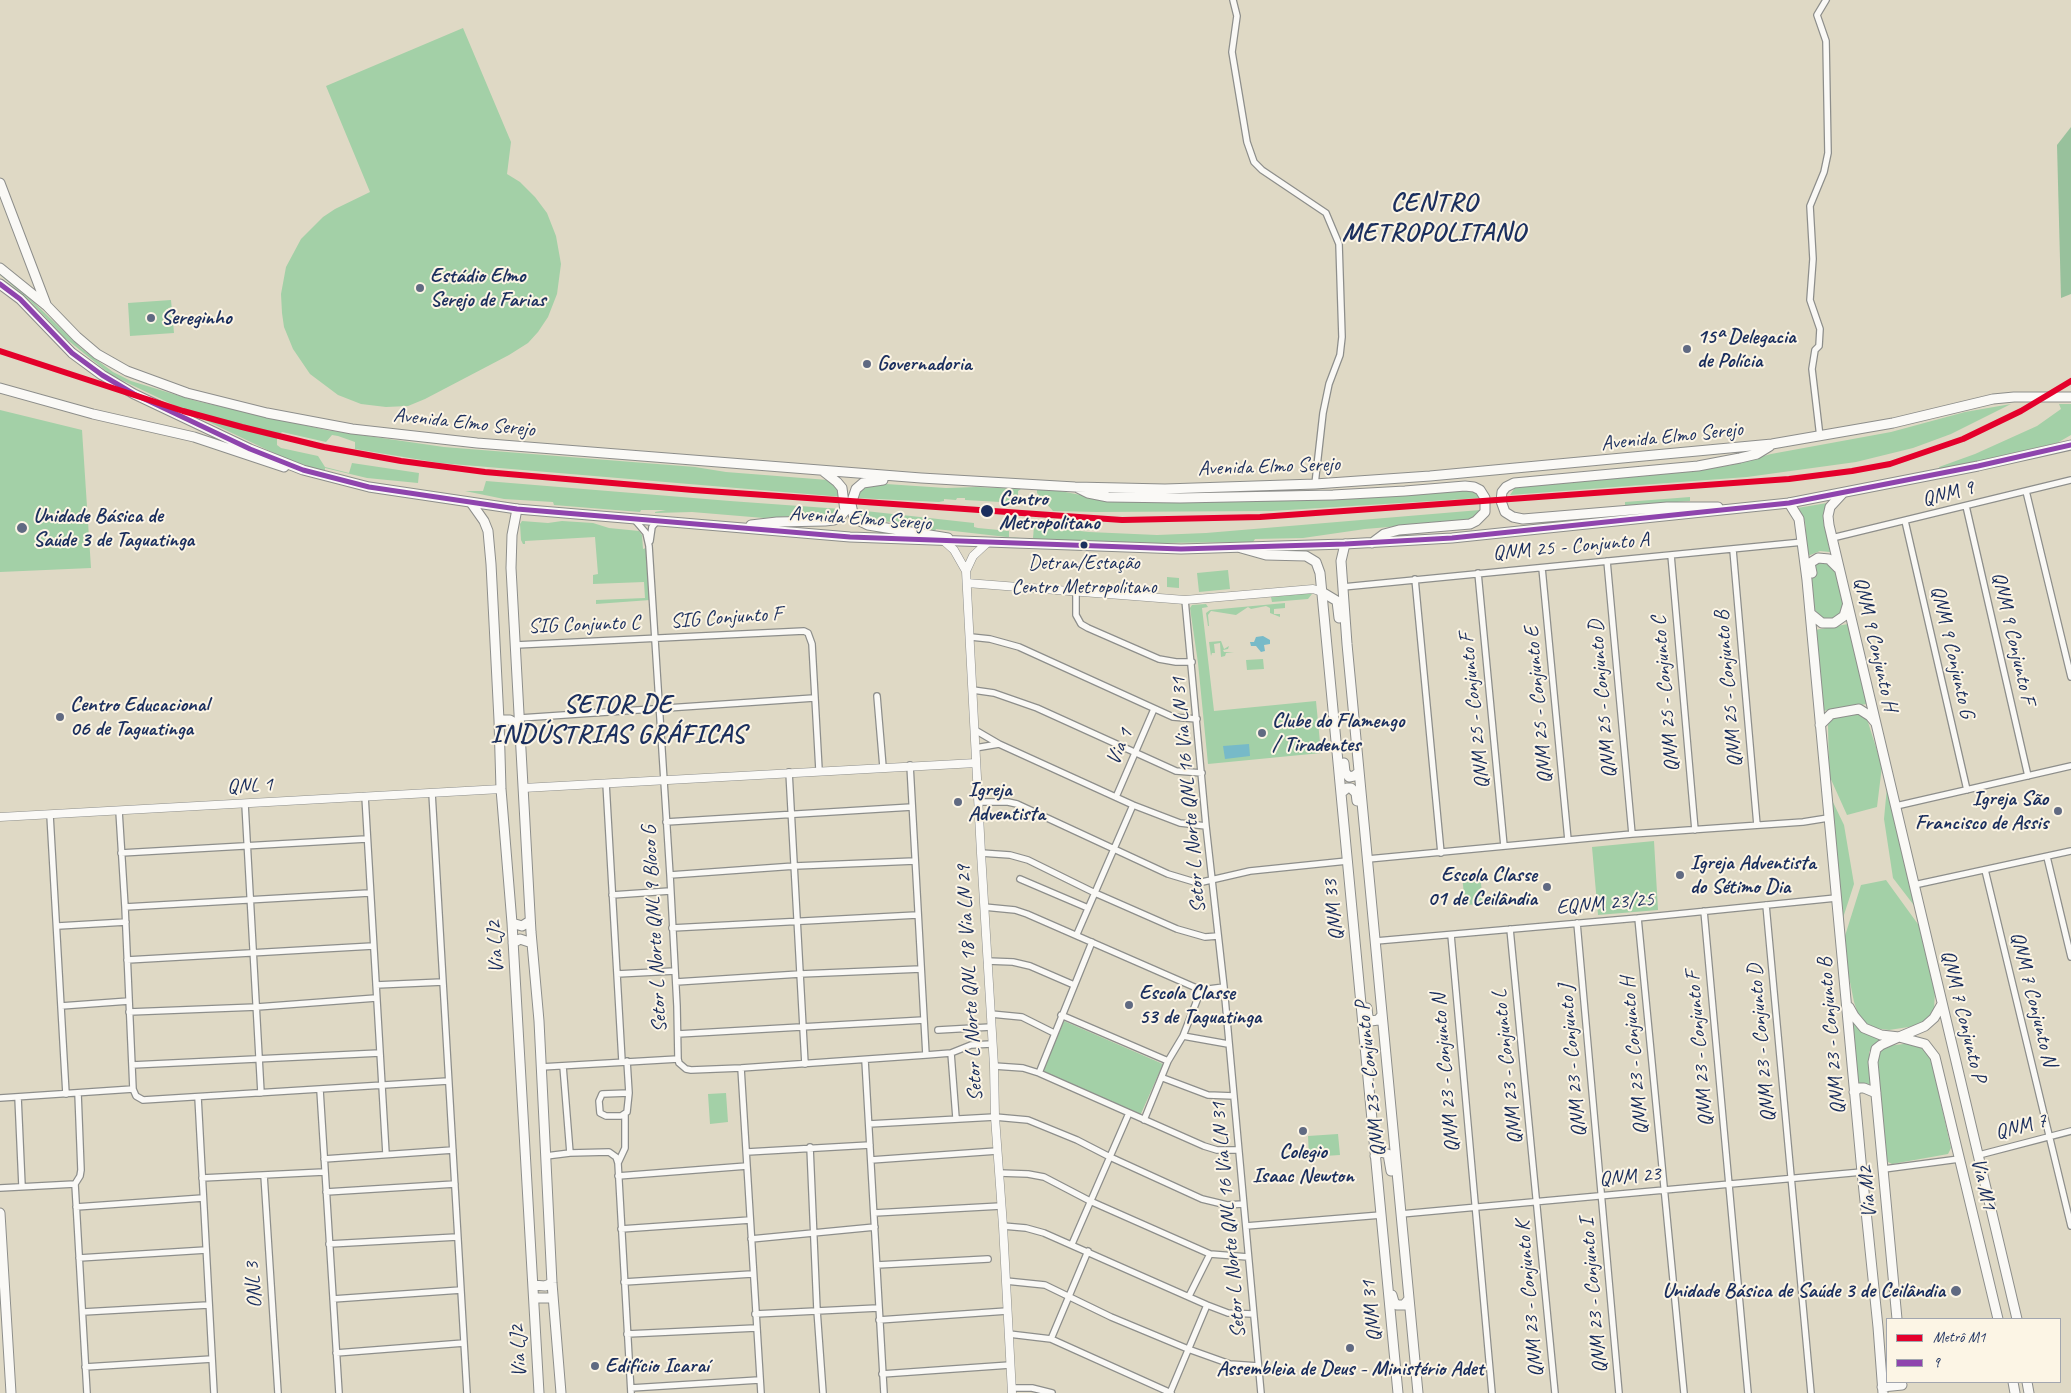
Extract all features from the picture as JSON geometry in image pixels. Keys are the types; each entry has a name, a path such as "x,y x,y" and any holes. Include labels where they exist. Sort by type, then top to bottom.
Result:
{"main road":[{"path":"0,183 47,306"},
{"name":"Avenida Elmo Serejo","path":"0,268 47,306 77,337 97,354 127,371 187,393 266,413 352,429 477,443 921,478 1075,487 1165,489 1315,484 1544,467 1772,444 1892,423 1993,399 2037,396 2071,397"},
{"name":"Avenida Elmo Serejo","path":"0,284 20,299 72,353 102,375 134,394 250,449 303,470 369,487 472,504 850,537 944,542 1181,549 1372,543 1452,538 1789,503 1842,494 2071,445"},
{"path":"0,388 93,414 194,437 278,466 303,470"},
{"path":"1730,510 1702,506 1523,519 1512,517 1505,512 1501,501 1502,492 1506,487 1514,483 1698,466 1757,454 1772,444"},
{"path":"730,527 777,522 825,521 840,517 845,511 842,488 822,470"},
{"path":"921,478 863,483 856,489 851,504 854,518 868,525 939,535 960,542"},
{"path":"1075,487 1088,493 1108,497 1180,498 1333,495 1464,486 1480,490 1485,498 1484,512 1476,522 1399,530 1384,534 1372,543"},
{"name":"QNM 9 Conjunto H","path":"1842,494 1832,503 1828,516 1839,570 1896,806"},
{"path":"1789,503 1799,519 1803,542 1836,898"},
{"name":"Via LJ2","path":"472,504 484,521 488,531 500,720 501,789 512,923 539,1393"},
{"name":"Via LJ2","path":"517,509 512,535 511,563 530,921 541,1067 552,1283 561,1393"},
{"path":"1344,544 1341,560 1347,644 1366,845"},
{"name":"QNM 33","path":"1239,548 1266,555 1300,555 1310,558 1318,565 1382,1225"},
{"path":"1807,580 1812,574 1810,563 1818,558 1829,559 1836,563 1839,570"},
{"path":"1322,592 1332,597 1338,604 1341,630 1347,644"},
{"path":"1810,614 1822,623 1834,623 1844,616 1848,605"},
{"path":"1820,725 1831,714 1859,710 1870,716 1875,722"},
{"path":"500,720 510,720 520,729"},
{"path":"1334,722 1342,740 1345,772 1352,777 1359,772"},
{"path":"1341,793 1349,788 1356,793 1360,826 1366,845"},
{"path":"1896,806 1914,885"},
{"name":"QNM 23 - Conjunto P","path":"1366,845 1418,1393"},
{"name":"QNM 7 Conjunto P","path":"1914,885 2017,1318"},
{"name":"QNM 23 - Conjunto B","path":"1836,898 1862,1172 1884,1376 1882,1390"},
{"path":"512,923 522,926 530,921"},
{"path":"513,943 524,939 532,943"},
{"path":"1358,964 1365,986 1369,1020 1376,1022 1382,1016"},
{"path":"1847,1002 1854,1016 1864,1028 1881,1035 1899,1037 1925,1026 1934,1018 1942,1004"},
{"name":"Via M1","path":"1899,1037 1925,1044 1935,1057 1998,1318"},
{"name":"Via M2","path":"1897,1318 1873,1062 1876,1049 1899,1037"},
{"path":"1854,1092 1859,1088 1864,1088 1876,1093"},
{"path":"1376,1156 1382,1152 1389,1155 1393,1180 1399,1192"},
{"path":"0,1213 11,1393"},
{"name":"QNM 31","path":"1382,1225 1398,1393"},
{"path":"1384,1248 1391,1268 1394,1302 1402,1305 1408,1299"},
{"path":"1988,1277 1998,1299 2003,1318"},
{"path":"533,1285 545,1286 552,1283"},
{"path":"534,1298 553,1298"},
{"path":"1882,1390 1902,1387"}],"street":[{"path":"1233,0 1237,16 1232,52 1248,142 1254,162 1262,170 1326,213 1339,244 1342,337 1340,355 1323,413 1315,484"},
{"path":"1820,437 1812,369 1815,350 1819,346 1820,329 1810,300 1813,259 1810,206 1824,172 1828,154 1826,40 1817,15 1826,0"},
{"name":"QNM 9","path":"1832,538 2071,480"},
{"path":"2026,491 2071,677"},
{"name":"QNM 9 Conjunto F","path":"1966,506 2028,776"},
{"path":"634,519 646,533 649,546"},
{"path":"649,546 652,527 657,521"},
{"name":"QNM 9 Conjunto G","path":"1905,521 1967,790"},
{"path":"944,542 954,550 966,571"},
{"name":"QNM 25 - Conjunto A","path":"1343,587 1803,542"},
{"path":"966,571 973,556 987,543"},
{"name":"Setor L Norte QNL 9 Bloco G","path":"649,546 670,875 678,1059 682,1066 691,1070 741,1068"},
{"name":"QNM 25 - Conjunto B","path":"1733,550 1757,825"},
{"name":"QNM 25 - Conjunto C","path":"1671,555 1695,830"},
{"name":"QNM 25 - Conjunto D","path":"1607,561 1632,834"},
{"name":"QNM 25 - Conjunto E","path":"1542,568 1568,840"},
{"name":"Setor L Norte QNL 18 Via LN 29","path":"966,571 994,1066 995,1117 1012,1390"},
{"name":"QNM 25 - Conjunto F","path":"1478,573 1504,846"},
{"path":"1415,580 1441,853"},
{"path":"967,583 1185,600 1313,589 1322,592"},
{"path":"1076,592 1076,615 1081,624 1159,659 1192,662"},
{"name":"Setor L Norte QNL 16 Via LN 31","path":"1185,600 1206,826 1224,987 1261,1393"},
{"name":"SIG Conjunto F","path":"655,639 799,630 808,633 812,644 814,698"},
{"path":"971,637 990,639 1019,647 1090,678 1173,718 1197,719"},
{"name":"SIG Conjunto C","path":"516,644 655,639"},
{"path":"974,690 1014,698 1136,752 1176,772 1202,773"},
{"path":"877,696 883,767"},
{"path":"520,718 814,698 819,770"},
{"name":"Via 1","path":"1116,797 1154,709"},
{"path":"975,730 999,744 1133,805 1180,823 1206,826"},
{"path":"975,748 999,744"},
{"path":"523,788 819,770 976,763"},
{"path":"910,765 926,1055"},
{"path":"1896,806 2071,766"},
{"path":"789,772 806,1064"},
{"name":"Setor L Norte QNL 9 Bloco G","path":"606,783 617,974 624,1061 629,1092 628,1108 625,1115 625,1148 618,1163 618,1176 631,1391"},
{"name":"QNL 1","path":"0,817 501,789"},
{"path":"432,793 467,1393"},
{"path":"365,796 366,839 386,1154"},
{"path":"979,802 1008,802 1017,804 1186,881 1213,881 1250,871 1347,861"},
{"path":"244,804 261,1093"},
{"path":"1076,934 1133,805"},
{"path":"666,822 912,807"},
{"path":"119,811 133,1089 136,1096 143,1100 448,1081"},
{"path":"50,815 58,926 66,1094"},
{"path":"1368,859 1828,818"},
{"path":"121,853 366,839"},
{"path":"1914,885 2071,851"},
{"path":"981,853 1010,855 1028,860 1095,893 1177,929 1205,937 1218,936"},
{"path":"2047,856 2071,957"},
{"path":"670,875 795,866 915,861"},
{"name":"QNM 7 Conjunto N","path":"1985,870 2071,1226"},
{"path":"1020,879 1088,908"},
{"path":"612,895 670,891"},
{"path":"125,907 370,893"},
{"name":"EQNM 23/25","path":"1376,941 1836,898"},
{"name":"QNM 23 - Conjunto D","path":"1766,905 1811,1393"},
{"path":"984,908 1014,910 1076,934 1201,990 1224,987"},
{"name":"QNM 23 - Conjunto F","path":"1704,911 1748,1393"},
{"path":"672,928 917,915"},
{"name":"QNM 23 - Conjunto H","path":"1638,918 1684,1393"},
{"path":"58,926 126,922"},
{"name":"QNM 23 - Conjunto J","path":"1577,923 1601,1196"},
{"name":"QNM 23 - Conjunto L","path":"1510,929 1538,1202"},
{"name":"QNM 23 - Conjunto N","path":"1451,935 1492,1393"},
{"path":"1039,1073 1092,942"},
{"path":"128,960 373,946"},
{"path":"987,961 1014,962 1030,966 1074,985"},
{"path":"676,982 921,969"},
{"path":"617,974 675,971"},
{"path":"376,985 443,982"},
{"path":"1144,1120 1163,1078 1168,1061 1183,1036 1201,990"},
{"path":"129,1012 257,1007 376,998"},
{"path":"61,1006 129,1001"},
{"path":"991,1014 1022,1017 1054,1033"},
{"path":"1062,1015 1168,1061"},
{"path":"678,1034 924,1020"},
{"path":"938,1030 991,1027"},
{"path":"1183,1036 1228,1044"},
{"path":"761,1393 752,1274 747,1152 741,1068 926,1055 951,1052 971,1045 992,1044"},
{"path":"951,1052 956,1118"},
{"path":"132,1065 380,1053"},
{"path":"541,1067 678,1059"},
{"path":"865,1060 884,1393"},
{"path":"563,1066 570,1153"},
{"path":"994,1066 1023,1068 1039,1073 1204,1146 1217,1150 1238,1150"},
{"path":"1163,1078 1208,1095 1234,1096"},
{"path":"0,1098 133,1089"},
{"path":"320,1090 339,1393"},
{"path":"625,1115 602,1115 599,1110 599,1101 602,1094 629,1092"},
{"path":"78,1093 81,1170 75,1184 87,1393"},
{"path":"18,1097 22,1186"},
{"path":"198,1097 214,1393"},
{"path":"1072,1244 1129,1113"},
{"path":"869,1124 956,1118 1013,1118 1044,1126 1202,1199 1227,1205 1243,1204"},
{"name":"QNM 7","path":"1979,1155 2071,1131"},
{"path":"747,1152 870,1145"},
{"path":"810,1147 817,1310 823,1393"},
{"path":"324,1159 453,1150"},
{"path":"871,1160 997,1151"},
{"path":"546,1156 609,1152 616,1157 618,1163"},
{"path":"1884,1170 1960,1158"},
{"path":"618,1176 747,1166"},
{"path":"202,1178 324,1172"},
{"name":"QNM 23","path":"1401,1214 1862,1172"},
{"path":"999,1173 1028,1174 1044,1177 1090,1201 1210,1254 1248,1257"},
{"name":"ONL 3","path":"264,1175 278,1393"},
{"path":"0,1188 75,1184"},
{"path":"326,1192 455,1184"},
{"name":"QNM 23 - Conjunto I","path":"1601,1196 1619,1393"},
{"path":"76,1207 203,1198"},
{"name":"QNM 23 - Conjunto K","path":"1538,1202 1555,1393"},
{"path":"874,1213 1001,1206"},
{"path":"1246,1226 1381,1214"},
{"path":"621,1228 750,1220"},
{"path":"1003,1226 1026,1228 1044,1233 1228,1313 1253,1314"},
{"path":"751,1239 875,1227"},
{"path":"329,1244 457,1237"},
{"path":"79,1258 206,1250"},
{"path":"1051,1338 1088,1251"},
{"path":"1189,1296 1210,1254"},
{"path":"877,1265 988,1259"},
{"path":"624,1282 752,1274"},
{"path":"1006,1281 1045,1285 1112,1316 1230,1364 1258,1366"},
{"path":"332,1300 461,1290"},
{"path":"83,1312 208,1305"},
{"path":"1009,1334 1051,1338 1170,1393 1208,1305"},
{"path":"755,1314 878,1308"},
{"path":"879,1320 1007,1311"},
{"path":"627,1334 756,1328"},
{"path":"336,1352 464,1343"},
{"path":"85,1367 212,1359"},
{"path":"882,1374 1010,1365"},
{"path":"631,1391 759,1380"},
{"path":"1012,1390 1032,1388 1052,1393"}],"green space":[{"name":"Estádio Elmo Serejo de Farias","path":"463,28 511,142 507,174 520,182 535,197 547,213 556,236 561,264 557,294 548,317 538,332 528,343 509,355 408,406 386,407 361,404 338,395 310,374 293,349 284,327 282,313 281,294 286,267 301,239 323,217 370,192 326,86"},
{"path":"2071,127 2071,294 2061,298 2057,145"},
{"path":"0,272 82,349 113,372 131,381 196,401 326,430 444,447 695,467 726,472 828,480 834,481 843,497 440,463 355,449 355,442 332,435 326,442 282,432 277,437 277,445 281,448 318,456 325,467 349,473 352,463 419,473 418,483 367,478 325,468 325,472 284,458 111,375 65,338 30,301 0,275"},
{"name":"Sereginho","path":"171,300 174,333 130,336 128,303"},
{"path":"2011,404 1951,434 1913,448 1856,462 1747,477 1510,495 1518,485 1706,469 1732,465 1771,454 1891,432 1965,412"},
{"path":"2059,404 2071,404 2071,435 2057,443 1940,470 1939,467 1975,454 2037,426 2061,409"},
{"path":"0,410 82,430 91,568 0,572"},
{"path":"486,481 841,509 841,513 830,518 795,516 764,518 692,512 655,513 666,510 641,510 640,512 554,505 553,502 504,499 465,491 483,491"},
{"path":"871,483 946,488 1021,489 1018,491 1018,503 965,500 965,498 957,498 956,500 944,499 944,501 939,502 857,498 860,489"},
{"path":"1037,490 1055,490 1096,498 1469,490 1476,492 1480,498 1272,511 1097,512 1053,511 1037,493"},
{"path":"1690,497 1690,501 1625,506 1625,502"},
{"path":"1827,503 1823,518 1830,552 1820,551 1808,556 1805,521 1797,508"},
{"path":"856,510 902,515 901,522 864,521 859,519"},
{"path":"1480,510 1472,520 1365,529 1303,538 1255,539 1253,542 1042,541 936,529 935,531 927,530 902,523 902,515 974,523 974,527 978,528 1009,531 1009,537 1033,539 1034,526 1089,532 1157,535 1206,533"},
{"path":"522,521 593,523 609,528 639,531 642,535 643,549 646,548 650,600 596,604 596,600 645,598 644,582 593,584 593,575 598,574 595,537 525,541 525,544 523,544 520,524"},
{"path":"1820,561 1828,562 1835,569 1844,607 1841,614 1833,618 1822,618 1814,609 1810,580 1814,576 1814,566"},
{"path":"1228,570 1230,589 1199,592 1197,573"},
{"path":"1167,577 1179,578 1179,588 1167,587"},
{"path":"1312,594 1308,599 1272,602 1271,597"},
{"path":"1285,603 1285,608 1274,609 1274,614 1280,614 1280,617 1270,613 1270,608 1266,606 1251,609 1248,607 1236,615 1211,611 1208,615 1208,626 1206,613 1210,610"},
{"name":"Clube do Flamengo / Tiradentes","path":"1206,604 1208,607 1202,608 1214,711 1316,701 1321,753 1208,764 1198,663 1190,608 1192,605"},
{"path":"1848,624 1867,704 1823,711 1815,630"},
{"path":"1221,641 1224,649 1229,646 1228,649 1223,650 1224,652 1234,652 1226,653 1225,656 1221,657 1220,643 1214,644 1215,653 1212,653 1211,656 1209,642"},
{"path":"1263,659 1264,669 1247,670 1246,660"},
{"path":"1857,713 1867,719 1882,766 1877,807 1847,815 1829,775 1828,725 1832,718"},
{"path":"1887,787 1916,908 1893,878 1884,819"},
{"path":"1831,798 1844,825 1854,884 1842,921"},
{"path":"1654,841 1658,910 1598,915 1592,847"},
{"path":"1480,873 1483,904 1465,905 1462,875"},
{"path":"1886,880 1920,927 1935,991 1934,1010 1926,1020 1915,1026 1889,1030 1874,1028 1866,1024 1859,1017 1848,972 1844,939 1861,885"},
{"path":"1064,1021 1163,1064 1140,1116 1042,1073"},
{"path":"1852,1021 1865,1033 1882,1038 1869,1052 1871,1085 1858,1084"},
{"path":"1912,1043 1927,1051 1931,1060 1951,1148 1948,1154 1892,1164 1886,1158 1876,1060 1878,1053 1887,1046"},
{"path":"726,1093 728,1122 710,1124 708,1094"},
{"path":"1338,1134 1340,1155 1309,1157 1308,1136"}],"water":[{"path":"1263,636 1270,640 1270,644 1264,645 1265,651 1261,652 1256,646 1251,646 1250,642 1254,642 1256,637"},
{"path":"1249,744 1250,756 1225,759 1223,746"}],"waterway":[{"path":"902,515 902,523"}],"metro line":[{"name":"M1","path":"0,351 183,411 324,447 401,461 485,472 693,490 1122,520 1260,517 1789,479 1852,471 1890,464 1963,439 2021,411 2071,381"}],"transit line":[{"name":"9","path":"0,284 20,299 72,353 102,375 134,394 250,449 303,470 369,487 517,509 850,537 1181,549 1345,544 1452,538 1789,503 1978,466 2071,445"}],"place":[{"name":"Estádio Elmo Serejo de Farias","path":"420,288"},
{"name":"Sereginho","path":"151,318"},
{"name":"15ª Delegacia de Polícia","path":"1687,349"},
{"name":"Governadoria","path":"867,364"},
{"name":"Centro Metropolitano","path":"987,511"},
{"name":"Unidade Básica de Saúde 3 de Taguatinga","path":"22,528"},
{"name":"Detran/Estação Centro Metropolitano","path":"1084,545"},
{"name":"Centro Educacional 06 de Taguatinga","path":"60,717"},
{"name":"Clube do Flamengo / Tiradentes","path":"1262,733"},
{"name":"Igreja Adventista","path":"958,802"},
{"name":"Igreja São Francisco de Assis","path":"2058,811"},
{"name":"Igreja Adventista do Sétimo Dia","path":"1680,875"},
{"name":"Escola Classe 01 de Ceilândia","path":"1547,887"},
{"name":"Escola Classe 53 de Taguatinga","path":"1129,1005"},
{"name":"Colegio Isaac Newton","path":"1303,1131"},
{"name":"Unidade Básica de Saúde 3 de Ceilândia","path":"1956,1291"},
{"name":"Assembleia de Deus - Ministério Adet","path":"1350,1348"},
{"name":"Edifício Icaraí","path":"595,1366"}],"district":[{"name":"CENTRO METROPOLITANO","path":"1434,218"},
{"name":"SETOR DE INDÚSTRIAS GRÁFICAS","path":"618,720"}]}
